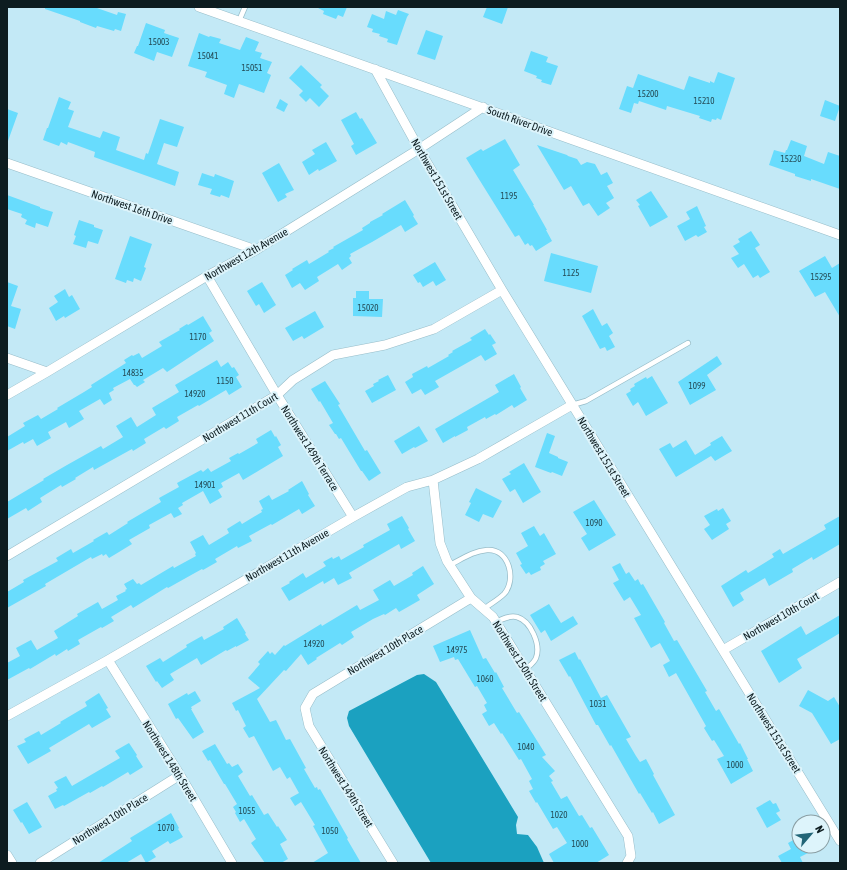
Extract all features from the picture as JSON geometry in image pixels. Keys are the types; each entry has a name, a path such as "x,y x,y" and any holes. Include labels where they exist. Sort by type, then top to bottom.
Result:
{"street":[{"name":"South River Drive","path":"199,7 483,107 840,236"},
{"name":"Northwest 151st Street","path":"375,69 419,149 502,290 840,841"},
{"name":"Northwest 12th Avenue","path":"7,395 207,276 256,250 419,149 483,107"},
{"name":"Northwest 16th Drive","path":"7,163 256,250"},
{"name":"Northwest 149th Terrace","path":"207,276 277,395 353,517"},
{"name":"Northwest 11th Court","path":"7,556 277,395 293,380 333,355 385,345 434,329 502,290"},
{"path":"7,358 47,372"},
{"name":"Northwest 11th Avenue","path":"7,716 108,660 407,486 433,480 478,459 572,404"},
{"name":"Northwest 150th Street","path":"433,480 440,543 447,561 471,598 493,617 628,836 631,856 627,863"},
{"name":"Northwest 10th Court","path":"723,650 840,582"},
{"name":"Northwest 10th Place","path":"305,708 313,694 471,598"},
{"name":"Northwest 148th Street","path":"108,660 180,775 232,863"},
{"name":"Northwest 149th Street","path":"305,708 309,726 394,863"},
{"name":"Northwest 10th Place","path":"40,863 180,775"},
{"path":"7,855 12,863"}],"lane":[{"path":"239,21 245,7"},
{"path":"572,404 586,401 688,343"},
{"path":"450,566 468,555 488,550 496,551 503,555 511,574 508,587 504,594 484,609"},
{"path":"496,622 510,617 516,617 524,621 534,635 538,646 536,657 534,662 525,670"}],"water":[{"path":"424,674 436,682 518,817 516,825 517,834 528,835 537,847 544,863 431,863 349,726 347,718 349,711 417,675"}],"building":[{"path":"45,7 94,7 117,15 118,12 126,14 121,31 115,29 114,31 97,26 96,28 45,9"},
{"path":"318,7 347,7 343,17 338,15 336,19 323,14 324,11"},
{"path":"487,7 508,7 502,24 483,17"},
{"path":"398,10 409,14 397,45 387,42 388,39 379,36 380,34 372,32 373,29 367,27 372,14 384,19 386,11 396,15"},
{"path":"146,23 165,30 164,33 179,38 172,57 157,52 154,61 134,53"},
{"path":"426,30 443,36 435,60 417,54"},
{"path":"199,33 209,37 221,39 219,43 240,50 246,37 259,42 255,51 262,53 260,58 272,62 267,73 271,75 264,93 239,84 234,98 224,94 227,85 205,77 207,72 188,66"},
{"path":"531,51 548,57 546,62 558,66 551,85 541,82 542,80 536,78 537,76 524,71"},
{"path":"301,65 322,85 320,87 329,96 319,107 310,98 306,102 299,95 303,91 289,78"},
{"path":"718,72 735,78 721,120 717,118 716,120 712,119 711,122 699,118 700,116 667,106 666,110 639,101 638,104 634,103 631,113 619,109 627,86 633,88 638,74 684,90 689,76 714,83"},
{"path":"59,97 71,102 68,109 74,111 68,127 100,138 103,131 120,137 116,150 144,160 146,153 148,154 160,119 184,127 177,147 164,143 157,164 179,172 175,186 94,157 95,152 68,142 67,145 61,142 59,146 43,140"},
{"path":"280,99 288,104 284,112 276,108"},
{"path":"825,100 840,106 835,121 820,116"},
{"path":"7,109 18,113 8,141 7,141"},
{"path":"356,112 360,119 362,118 377,143 356,155 351,146 354,144 341,120"},
{"path":"505,139 520,165 513,170 534,205 552,241 536,251 532,245 530,246 528,243 525,245 519,235 515,237 466,158 481,149 483,151"},
{"path":"791,140 807,146 804,156 824,164 828,152 840,156 840,189 811,179 811,181 795,176 795,174 769,165 774,150 785,153"},
{"path":"326,142 337,161 319,171 318,169 309,175 302,162 315,154 312,150"},
{"path":"537,145 577,159 581,165 587,162 595,164 601,175 607,172 613,183 607,186 614,198 606,203 610,208 598,216 589,203 583,206 571,186 564,190"},
{"path":"279,163 294,190 285,194 287,197 278,202 262,173"},
{"path":"202,173 214,177 215,174 234,181 229,198 221,195 220,197 210,194 212,189 198,185"},
{"path":"651,191 668,217 650,227 638,206 640,205 636,200"},
{"path":"7,195 53,212 48,227 36,223 35,228 25,224 27,220 21,217 22,214 7,209"},
{"path":"405,200 418,224 405,232 401,225 350,254 351,256 349,258 352,263 342,270 338,264 317,277 319,281 305,290 300,283 292,288 285,275 293,270 292,269 307,260 309,264 329,252 328,251 334,248 333,247 363,230 362,228 370,222"},
{"path":"697,206 706,226 704,227 707,232 698,237 696,235 685,241 677,226 690,219 686,212"},
{"path":"79,220 103,230 98,244 88,241 86,248 73,244 76,236 74,235"},
{"path":"751,231 760,245 755,248 770,272 760,278 758,275 753,278 744,264 738,268 731,258 739,254 733,246 740,242 738,239"},
{"path":"130,236 152,244 141,281 134,278 133,282 127,280 126,283 115,279"},
{"path":"551,253 598,266 591,293 544,281"},
{"path":"825,256 832,268 840,263 840,317 825,292 815,297 799,271"},
{"path":"435,262 446,280 436,286 433,281 423,287 420,282 418,283 413,275"},
{"path":"7,282 18,286 11,306 21,309 15,329 7,326"},
{"path":"262,282 276,305 264,313 259,304 256,306 247,291"},
{"path":"65,289 69,297 72,295 80,309 65,318 64,316 56,321 49,308 58,302 54,296"},
{"path":"356,291 369,291 369,299 383,299 382,317 353,316 353,298 356,298"},
{"path":"593,309 602,326 607,323 613,333 609,336 615,347 607,351 605,347 600,349 582,316"},
{"path":"315,311 324,327 304,339 302,336 293,341 285,328"},
{"path":"203,316 212,331 209,333 214,341 167,372 163,368 143,380 145,382 137,387 130,379 113,388 114,390 109,393 112,400 104,405 100,399 79,411 84,419 69,428 66,422 48,432 51,438 37,446 33,439 24,444 23,442 7,451 7,437 25,426 23,423 38,415 41,419 58,409 57,408 92,387 91,385 126,363 124,360 139,353 142,358 162,346 159,342 180,330 179,329 187,324 188,325"},
{"path":"485,329 496,343 492,345 497,354 485,361 481,355 435,381 439,387 425,395 421,389 412,394 405,382 413,377 412,374 427,366 428,368 449,356 448,355 453,352 452,351 472,340 470,338"},
{"path":"717,356 722,364 707,375 716,390 690,405 678,382"},
{"path":"217,360 221,367 228,362 232,368 234,367 239,375 236,377 242,387 229,395 226,390 199,406 198,405 177,417 179,421 166,429 164,427 144,439 146,443 133,451 132,449 94,470 93,467 75,478 76,479 62,487 61,485 40,498 42,502 28,511 26,508 7,519 7,502 67,465 101,446 103,449 123,437 116,426 131,417 137,427 156,415 152,408 179,392 175,385"},
{"path":"514,374 527,400 514,408 512,405 496,415 495,414 486,419 485,417 467,427 468,430 443,443 435,429 499,392 495,385"},
{"path":"388,375 396,390 372,403 365,391 374,386 373,384 379,381 378,380"},
{"path":"652,376 668,403 646,416 638,402 633,406 626,394 635,386 634,384 646,377 647,379"},
{"path":"325,381 340,404 338,405 365,451 367,450 381,473 369,481 361,471 341,438 339,439 329,425 333,423 311,389"},
{"path":"419,426 428,441 402,454 394,441"},
{"path":"271,430 281,445 278,447 283,456 243,480 239,473 221,483 223,487 218,490 222,497 210,504 203,491 182,503 183,505 178,508 182,514 174,518 171,513 149,525 150,528 129,540 132,544 109,558 106,554 103,556 102,554 92,559 91,557 45,584 46,586 7,608 7,592 24,582 23,580 58,561 56,558 71,549 73,553 107,532 109,535 128,523 127,522 161,502 159,498 179,487 177,483 201,470 203,472 208,468 211,472 231,461 229,458 258,443 256,439"},
{"path":"547,433 555,436 549,453 568,462 562,476 535,467"},
{"path":"722,436 732,451 715,461 711,456 676,477 659,449 670,443 673,448 686,440 695,455"},
{"path":"524,463 541,492 523,503 515,489 510,492 502,479 511,474 509,472"},
{"path":"302,481 315,506 302,514 299,509 272,525 271,524 249,536 252,541 238,548 237,546 215,559 217,562 168,588 167,587 133,608 131,605 111,617 114,621 78,640 80,644 68,651 67,649 56,656 55,654 30,669 29,668 7,680 7,663 20,656 16,648 31,640 37,650 58,638 54,631 78,616 77,614 98,602 102,609 118,600 116,596 127,589 124,584 133,579 137,584 139,583 141,585 173,566 174,568 196,556 190,542 203,535 209,545 229,533 227,529 240,521 242,524 262,512 261,510 263,509 259,501 269,495 272,500 289,491 288,490"},
{"path":"476,488 502,501 493,518 483,514 479,522 465,515 471,503 469,502"},
{"path":"594,500 616,535 589,551 581,538 587,534 573,512"},
{"path":"723,508 731,521 726,524 729,529 712,540 704,529 710,525 704,516 717,509 718,511"},
{"path":"402,516 415,541 401,549 399,544 349,573 352,578 338,585 334,578 324,584 323,581 289,601 281,588 303,573 306,578 326,566 323,562 332,557 333,559 339,556 341,560 364,547 363,545 390,530 387,524"},
{"path":"840,516 840,544 813,560 812,557 792,569 793,572 769,586 765,578 740,593 744,600 733,607 721,586 746,570 748,573 774,557 772,554 780,549 783,554 826,529 824,525"},
{"path":"534,526 540,536 544,533 556,554 543,561 545,564 540,567 541,570 531,575 529,572 526,574 520,565 522,564 516,553 528,546 521,533"},
{"path":"620,563 626,574 629,572 635,581 638,579 641,585 643,584 674,641 677,640 707,691 705,692 716,711 719,709 739,744 740,743 753,771 731,784 717,759 724,756 704,728 706,726 676,673 669,677 663,665 670,661 660,643 651,648 634,618 641,615 630,597 624,601 613,583 619,580 612,567"},
{"path":"423,566 434,584 417,595 420,600 399,612 396,608 385,615 384,614 373,619 351,632 354,637 342,645 340,643 316,658 317,659 308,665 301,654 257,699 270,722 276,720 286,740 290,739 306,768 304,769 315,788 317,787 318,790 320,789 361,863 312,863 328,853 313,826 315,825 301,802 295,806 290,798 299,793 290,777 287,779 280,767 273,771 254,736 249,738 243,728 246,726 238,710 236,711 232,703 260,688 248,678 260,664 258,662 268,651 270,654 272,652 275,655 284,645 285,646 321,624 322,626 357,605 360,610 379,600 373,590 390,580 394,586 413,575 412,573"},
{"path":"549,604 561,623 573,616 578,624 551,641 545,630 541,633 530,615"},
{"path":"840,615 840,633 797,659 802,668 779,683 761,651 801,626 806,635"},
{"path":"237,618 249,640 227,651 226,650 201,665 197,658 170,674 174,680 162,688 157,681 156,682 146,666 160,658 163,662 187,647 186,645 202,636 204,640 224,629 223,627"},
{"path":"470,630 483,659 486,658 495,673 496,672 504,687 502,688 517,713 519,712 546,755 542,757 555,771 549,776 553,781 551,782 561,799 567,796 579,816 582,815 590,828 592,827 609,855 596,863 554,863 549,854 567,843 557,827 553,829 529,791 533,789 529,781 532,779 521,759 519,760 494,723 489,726 482,714 487,711 484,705 487,703 477,686 475,687 458,659 455,660 454,657 440,662 433,646"},
{"path":"575,652 601,698 607,695 631,737 626,739 640,762 646,759 675,815 659,824 653,812 652,813 640,793 639,794 611,745 610,746 598,725 596,725 570,676 569,677 559,660"},
{"path":"808,690 828,701 834,697 840,707 840,739 831,744 812,713 799,706"},
{"path":"195,691 201,701 191,707 191,709 204,732 193,739 178,718 176,719 168,704 187,693 188,695"},
{"path":"99,693 108,708 106,709 111,717 92,728 89,724 49,748 51,751 28,764 17,746 26,742 24,739 39,731 41,735 61,723 60,722 87,706 85,702"},
{"path":"129,743 143,767 130,775 128,772 103,787 102,786 64,806 63,805 55,809 48,796 57,791 56,789 58,788 54,782 66,776 72,786 120,758 115,751"},
{"path":"215,744 227,764 229,763 232,767 238,764 243,772 238,776 250,796 252,795 264,815 268,813 287,840 280,844 288,859 281,863 265,863 251,843 256,839 244,819 240,822 233,807 237,804 210,760 208,761 202,751"},
{"path":"770,800 773,804 776,803 780,811 776,813 781,820 767,828 756,808"},
{"path":"27,802 42,827 29,834 13,810"},
{"path":"171,813 183,837 170,844 168,841 152,851 156,857 146,863 141,854 126,863 98,863 132,841 130,838"},
{"path":"791,841 791,849 788,843"},
{"path":"791,849 791,854 806,854 800,857 803,863 782,863 778,856"}]}
